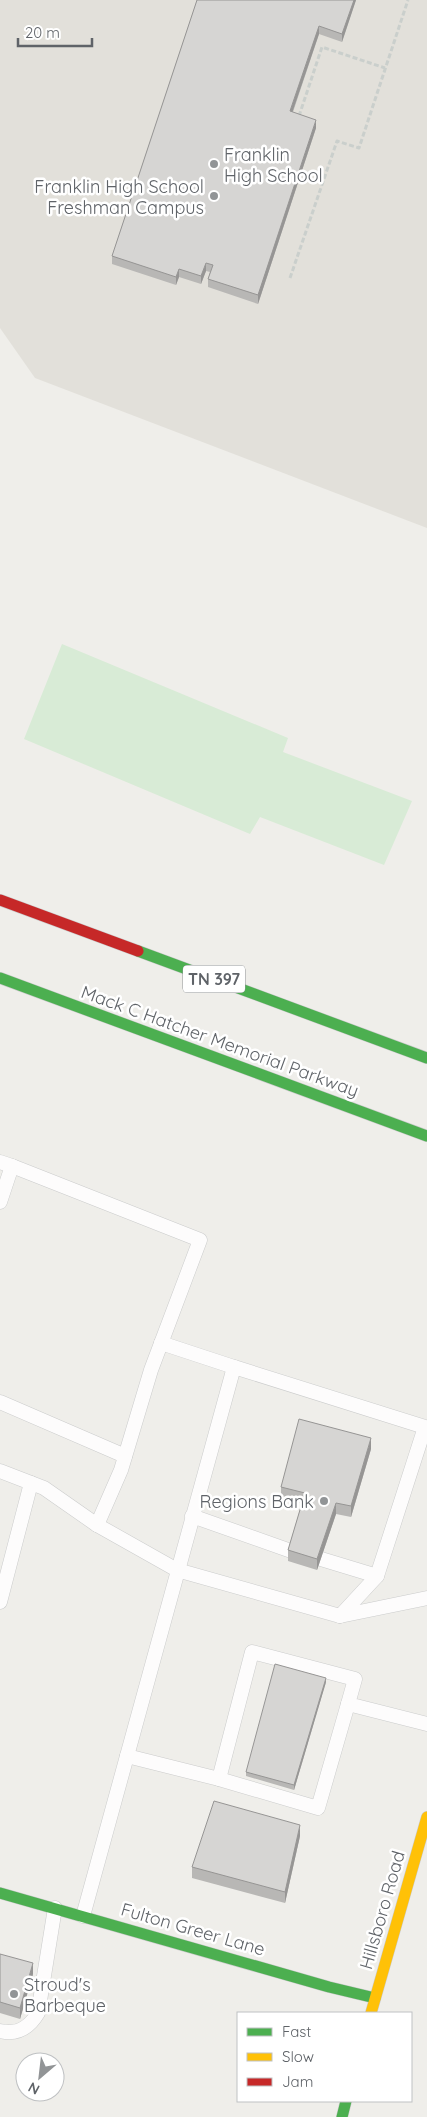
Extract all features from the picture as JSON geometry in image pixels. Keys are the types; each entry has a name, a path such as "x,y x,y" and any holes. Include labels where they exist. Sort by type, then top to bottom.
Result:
{"main road":[{"name":"TN 397","path":"0,900 427,1058"},
{"name":"Mack C Hatcher Memorial Parkway","path":"0,978 427,1136"},
{"name":"Hillsboro Road","path":"371,2012 427,1817"},
{"name":"Fulton Greer Lane","path":"0,1893 329,1988 376,1998"},
{"path":"342,2117 346,2102"}],"lane":[{"path":"0,1202 6,1164 200,1240 151,1370 126,1456 97,1525"},
{"path":"162,1343 425,1427 377,1576 340,1616"},
{"path":"83,1916 234,1367"},
{"path":"0,1402 126,1456"},
{"path":"0,1471 44,1488 97,1525 177,1570 340,1616 427,1598"},
{"path":"0,1602 31,1483"},
{"path":"192,1516 291,1550"},
{"path":"321,1558 377,1576"},
{"path":"126,1756 220,1779 318,1808 355,1679 252,1652 220,1779"},
{"path":"348,1704 427,1724"},
{"path":"0,2031 10,2033 30,2026 38,2013 41,1965 55,1908"}],"path":[{"path":"290,278 337,141 359,148 408,0"},
{"path":"298,117 322,47 385,68"}],"shaded area":[{"name":"Franklin High School","path":"0,0 427,0 427,528 35,378 0,328"}],"green space":[{"path":"62,644 288,738 283,752 412,801 384,865 260,817 250,834 24,739"}],"building":[{"name":"Franklin High School Freshman Campus","path":"197,0 354,0 342,34 319,26 290,111 316,120 258,295 208,279 213,265 206,263 201,276 179,269 176,277 112,256"},
{"name":"Regions Bank","path":"299,1419 371,1438 351,1506 336,1503 317,1559 288,1550 305,1493 281,1487"},
{"path":"275,1664 326,1678 294,1785 246,1772"},
{"path":"214,1801 300,1825 285,1892 192,1867"},
{"name":"Stroud's Barbeque","path":"0,1954 33,1963 20,2008 0,2002"}],"traffic: fast":[{"path":"138,951 427,1058"},
{"path":"0,978 427,1136"},
{"path":"0,1893 329,1987 375,1998"},
{"path":"342,2117 346,2102"}],"traffic: slow":[{"path":"371,2012 427,1817"}],"traffic: jam":[{"path":"0,900 138,951"}],"place":[{"name":"Franklin High School","path":"214,164"},
{"name":"Franklin High School Freshman Campus","path":"214,196"},
{"name":"Regions Bank","path":"324,1501"},
{"name":"Stroud's Barbeque","path":"14,1994"}]}
